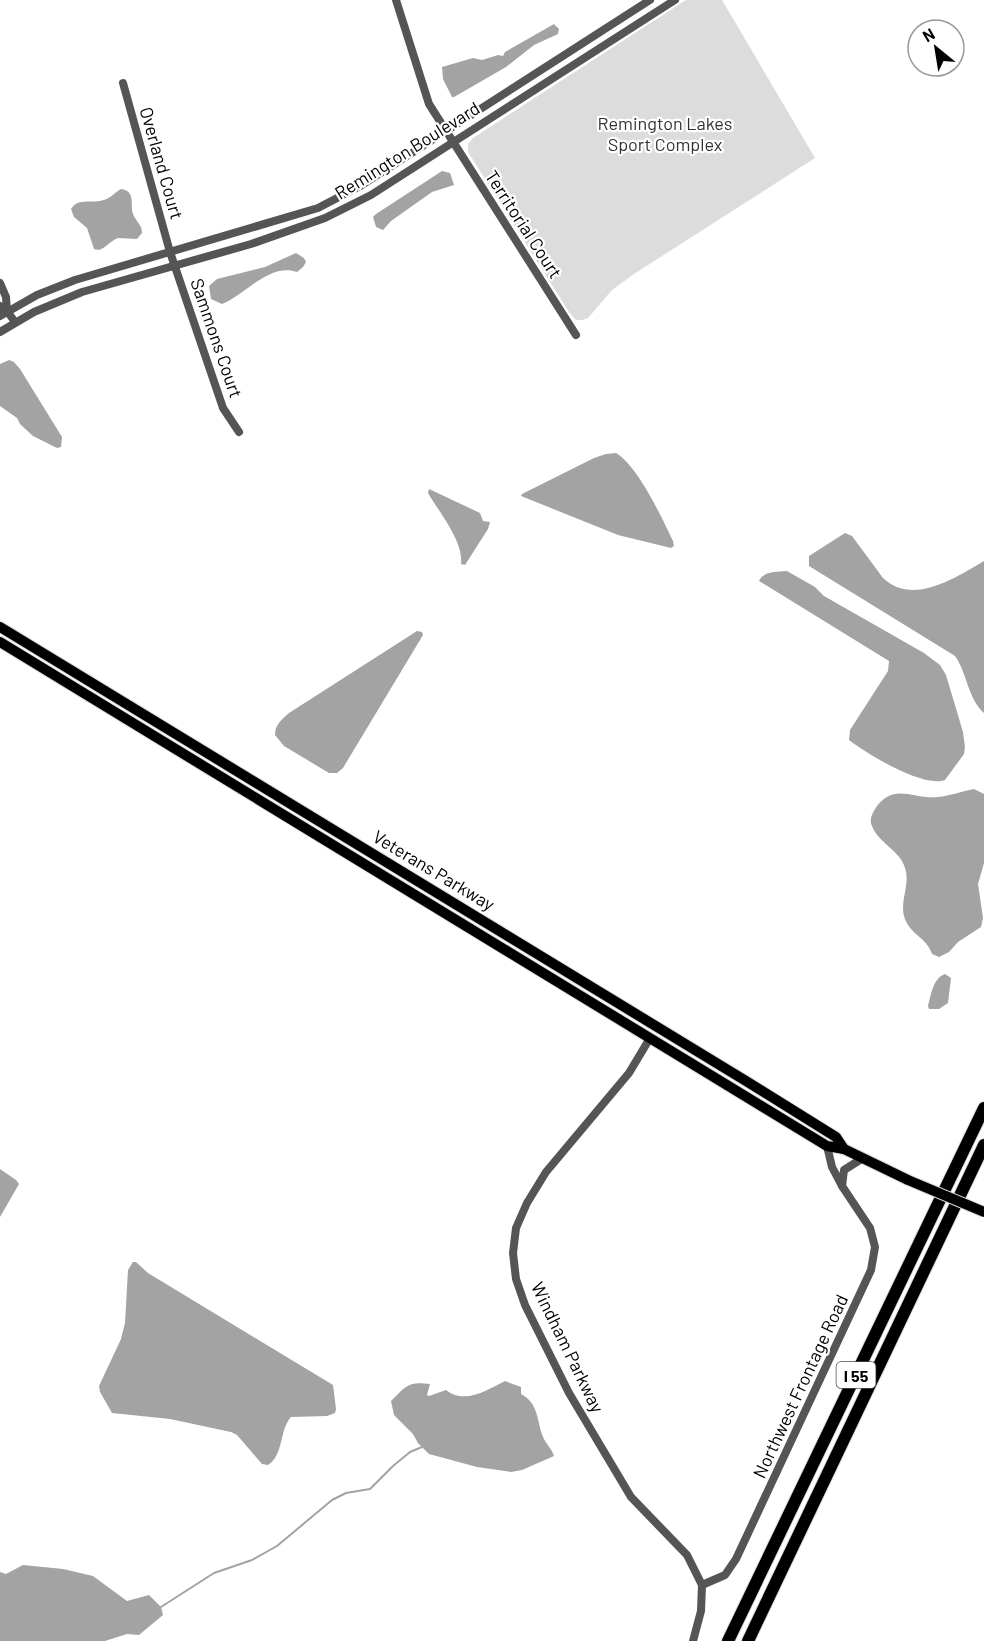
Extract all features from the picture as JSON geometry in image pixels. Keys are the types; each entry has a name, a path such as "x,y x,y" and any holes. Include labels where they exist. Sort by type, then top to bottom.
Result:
{"highway":[{"name":"I 55","path":"728,1641 984,1108"},
{"name":"I 55","path":"748,1641 984,1145"}],"main road":[{"name":"Veterans Parkway","path":"0,627 735,1074 836,1137 844,1149"},
{"name":"Veterans Parkway","path":"0,642 827,1146 844,1149 908,1180 984,1212"}],"street":[{"name":"Territorial Court","path":"396,0 429,105 576,335"},
{"name":"Remington Boulevard","path":"2,311 57,287 318,208 362,185 650,0"},
{"name":"Remington Boulevard","path":"0,332 15,322 82,292 251,244 325,218 371,195 675,0"},
{"name":"Overland Court","path":"123,83 170,252"},
{"name":"Sammons Court","path":"170,252 223,408 239,432"},
{"path":"0,283 6,297 2,311 15,322"},
{"name":"Windham Parkway","path":"650,1038 629,1073 546,1172 526,1203 516,1228 513,1252 516,1279 525,1305 569,1393 631,1497 687,1555 702,1585"},
{"name":"Northwest Frontage Road","path":"702,1585 724,1575 736,1560 871,1270 875,1247 870,1228 832,1167 827,1146"},
{"path":"842,1186 844,1170 863,1158"},
{"path":"693,1641 701,1611 702,1585"}],"green space":[{"name":"Remington Lakes Sport Complex","path":"686,0 722,0 815,158 634,274 612,290 588,318 576,320 468,152 468,144 473,138"}],"shaded area":[{"path":"554,24 559,29 558,34 534,45 506,67 452,97 443,79 442,67 473,58 482,60 498,55 503,56 505,52"},
{"path":"442,171 450,173 454,185 432,192 391,221 383,230 376,227 373,217 376,214"},
{"path":"121,189 131,195 133,214 142,233 137,239 118,238 103,248 94,249 87,228 74,217 71,209 77,203 106,199"},
{"path":"296,253 306,262 297,272 287,270 267,275 222,304 211,299 209,286 217,279 265,267"},
{"path":"9,360 20,369 62,437 61,447 57,448 33,436 17,418 0,406 0,364"},
{"path":"616,453 633,469 649,493 673,541 674,546 671,548 618,535 521,496 594,458"},
{"path":"429,489 480,513 483,521 490,522 465,565 461,564 459,546 428,493"},
{"path":"845,533 852,536 883,578 907,590 934,586 984,561 984,713 974,701 955,656 809,566 809,556"},
{"path":"787,571 815,587 824,596 924,653 940,665 946,675 963,732 965,747 964,754 945,780 935,781 910,775 881,761 849,740 850,730 888,671 889,661 759,581 764,575"},
{"path":"417,631 422,632 423,635 343,768 337,773 329,773 284,746 275,735 277,725 289,713"},
{"path":"974,789 984,794 984,863 978,884 983,918 981,927 939,957 932,954 927,944 911,929 905,919 903,904 907,876 905,869 899,856 874,831 871,817 875,809 889,796 904,794 938,797"},
{"path":"945,974 951,978 948,1003 939,1009 929,1009 933,987"},
{"path":"0,1169 19,1184 0,1217"},
{"path":"133,1262 333,1385 335,1413 327,1416 291,1417 287,1422 277,1455 268,1465 262,1464 237,1435 231,1432 170,1419 112,1413 99,1386 121,1339 125,1323 128,1270"},
{"path":"505,1381 521,1387 521,1394 535,1408 541,1433 554,1456 522,1470 511,1472 477,1467 429,1454 394,1415 391,1401 404,1388 412,1384 430,1384 427,1395 429,1396 446,1390 453,1394 468,1396 483,1392"},
{"path":"23,1565 63,1569 93,1576 127,1601 149,1595 161,1607 163,1615 139,1635 127,1634 105,1641 0,1641 0,1572 6,1574"}],"waterway":[{"path":"161,1607 214,1573 252,1560 277,1546 332,1500 346,1493 370,1489 410,1452 422,1447"}]}
